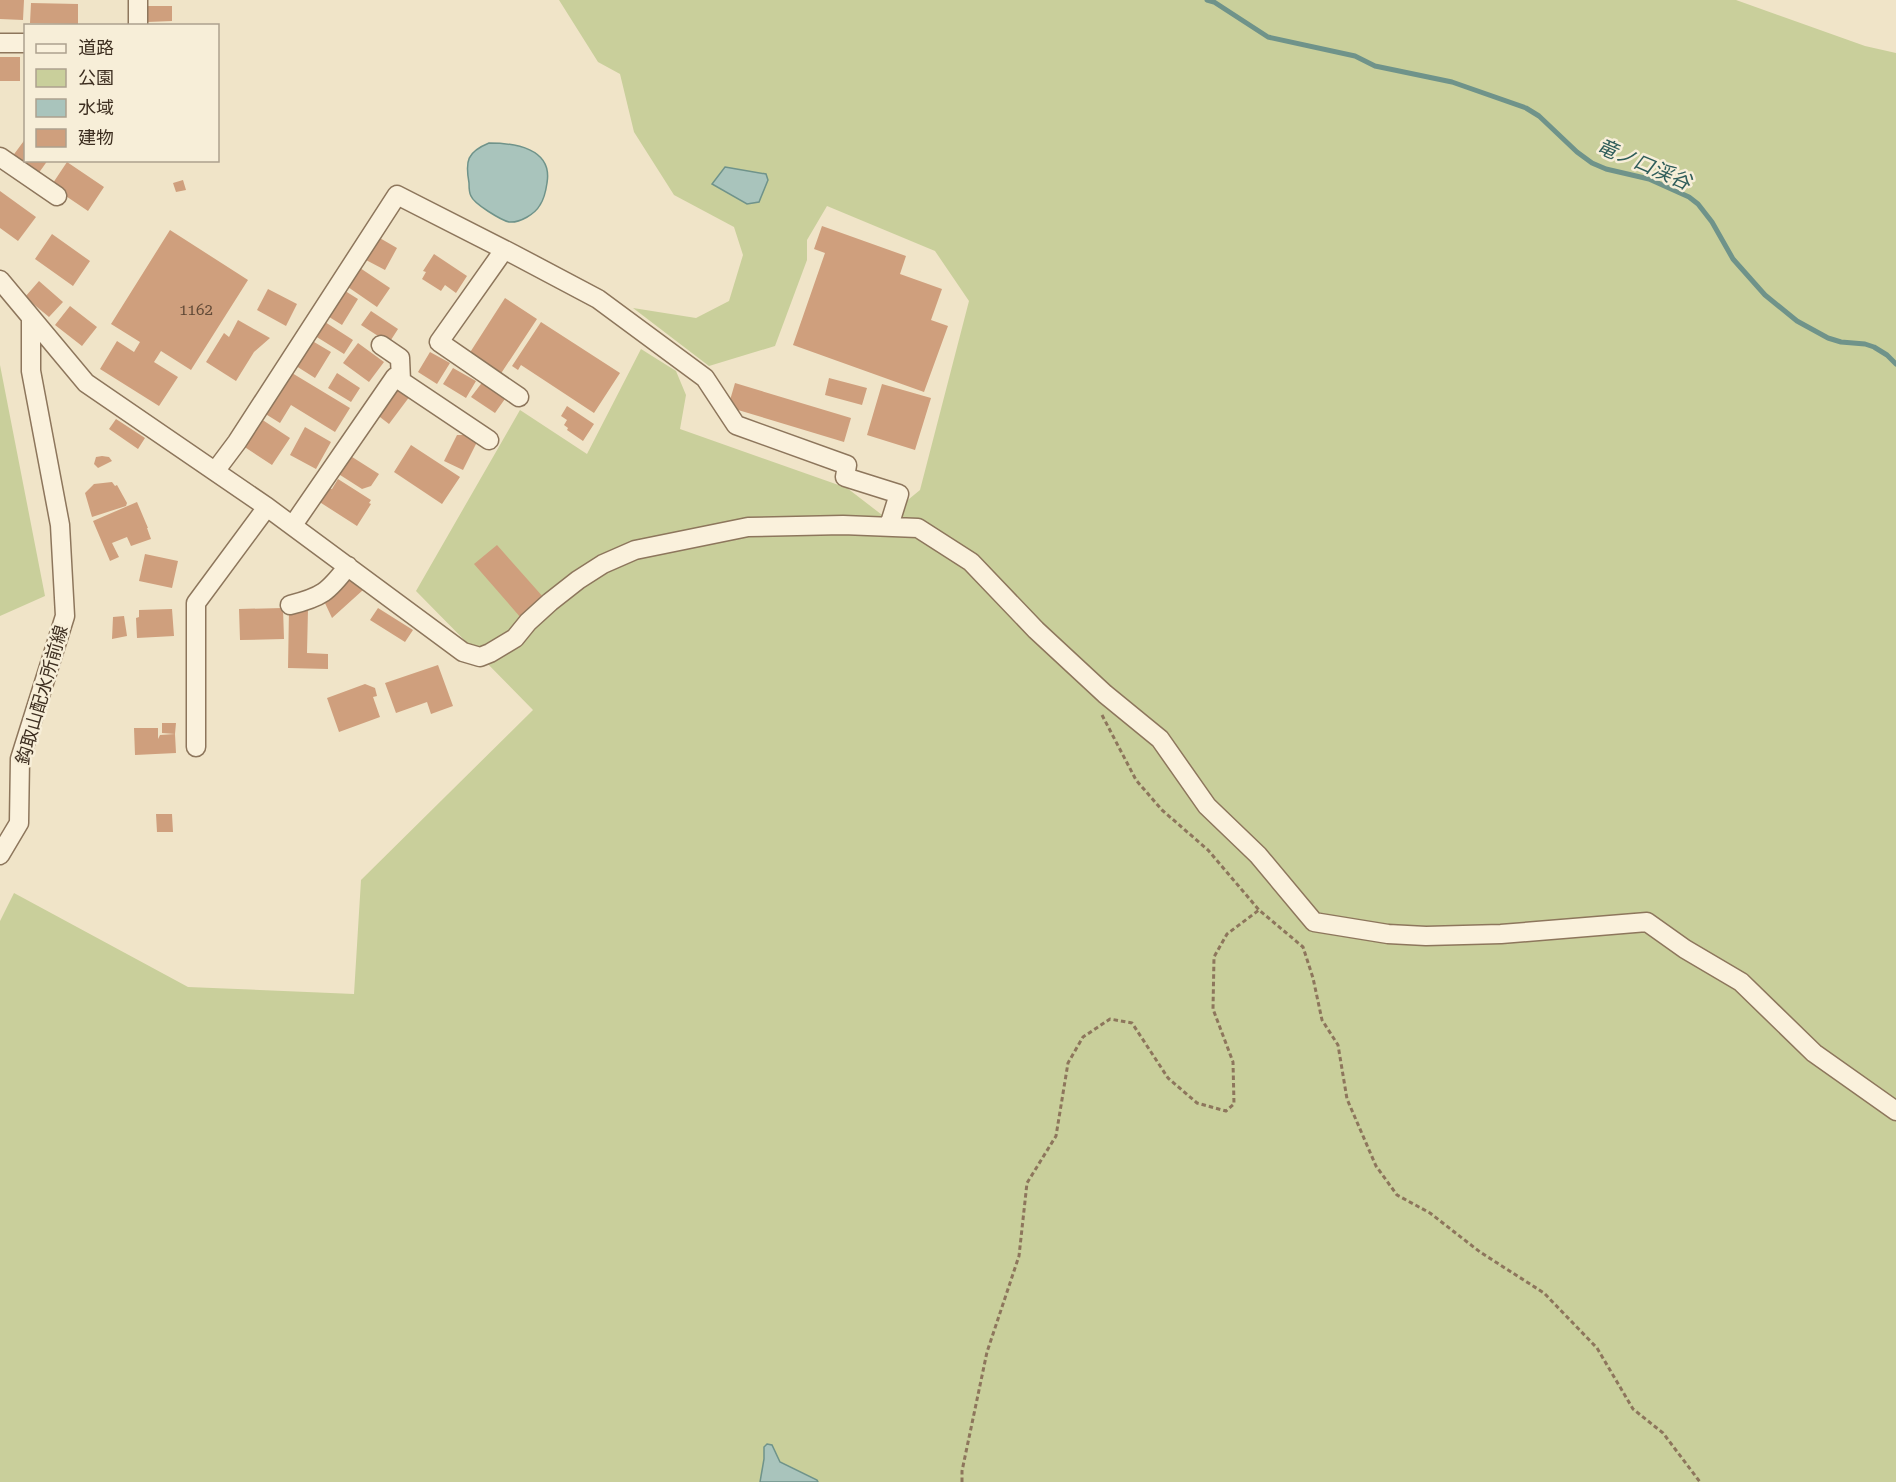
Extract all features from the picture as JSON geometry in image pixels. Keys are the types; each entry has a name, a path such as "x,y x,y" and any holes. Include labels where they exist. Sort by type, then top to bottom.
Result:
{"street":[{"path":"138,0 138,24"},
{"path":"0,43 24,43"},
{"path":"0,158 52,186"},
{"path":"216,470 237,442 397,195 598,299 705,378 736,425 848,465 845,477 899,495 889,526"},
{"path":"504,250 439,342 519,397"},
{"path":"0,280 86,383 216,470 463,652 480,657 515,638 535,616 578,580 603,564 635,550 748,527 831,525 918,528 971,562 1036,630 1105,694 1160,739 1207,806 1258,855 1314,922 1388,934 1426,936 1501,934 1647,922 1684,949 1742,982 1814,1053 1896,1111"},
{"name":"鈎取山配水所前線","path":"0,855 19,823 20,759 65,616 60,525 31,371 31,317"},
{"path":"381,345 400,358 401,381"},
{"path":"293,525 395,377 468,415 489,440"},
{"path":"196,747 196,603 267,507"},
{"path":"290,604 316,598 335,583 348,566"}],"path":[{"path":"1101,713 1136,780 1162,810 1208,850 1259,910 1303,947 1313,978 1322,1020 1338,1044 1347,1099 1376,1166 1397,1195 1430,1213 1480,1252 1544,1293 1597,1348 1633,1409 1663,1433 1700,1482"},
{"path":"962,1482 962,1471 987,1352 1019,1256 1027,1183 1056,1136 1068,1063 1083,1037 1110,1019 1132,1023 1167,1078 1197,1103 1226,1111 1234,1104 1233,1062 1213,1009 1214,957 1227,934 1259,910"}],"green space":[{"path":"559,0 1736,0 1865,46 1896,53 1896,1482 0,1482 0,921 14,893 188,987 354,994 361,880 533,710 416,591 520,410 587,454 641,349 676,371 686,395 680,429 847,488 886,518 920,490 969,301 935,251 827,206 807,240 807,260 775,346 709,366 633,308 696,318 729,301 743,255 734,227 674,195 634,132 620,74 598,62"},
{"path":"0,365 45,596 0,616"}],"water":[{"path":"489,143 520,146 538,155 544,162 547,183 544,197 535,212 527,217 513,222 505,221 482,207 470,195 467,169 469,158 476,150"},
{"path":"725,167 766,174 768,180 759,202 747,204 712,184"},
{"path":"767,1444 772,1445 780,1462 818,1482 760,1482 764,1447"}],"building":[{"path":"0,0 24,0 23,20 0,19"},
{"path":"31,3 78,4 78,24 30,23"},
{"path":"147,6 172,6 172,21 147,22"},
{"path":"0,57 20,57 20,81 0,81"},
{"path":"24,141 24,162 47,162 38,174 12,157"},
{"path":"67,162 104,187 88,211 51,186"},
{"path":"183,180 186,190 176,192 173,183"},
{"path":"0,191 36,217 18,241 0,228"},
{"path":"822,226 906,256 900,274 942,289 931,320 948,326 924,392 793,345 825,253 814,249"},
{"path":"170,230 248,280 191,370 161,351 154,362 178,377 159,406 100,369 117,341 134,352 140,342 111,324"},
{"path":"52,234 90,261 73,286 35,259"},
{"path":"378,237 397,248 385,270 366,260"},
{"path":"434,254 467,276 456,293 445,285 441,291 422,279 426,272 423,271"},
{"path":"360,268 390,288 377,307 348,287"},
{"path":"39,281 63,302 49,317 25,297"},
{"path":"268,289 297,304 286,326 257,310"},
{"path":"342,289 358,299 342,325 326,315"},
{"path":"505,298 537,319 500,375 469,354"},
{"path":"70,306 97,327 82,346 55,325"},
{"path":"371,311 398,329 389,343 361,325"},
{"path":"238,320 270,338 254,352 236,381 206,362 224,333 229,337"},
{"path":"325,322 353,340 344,354 312,334"},
{"path":"541,322 620,373 594,413 521,365 518,370 512,366"},
{"path":"309,339 331,352 315,378 293,364"},
{"path":"358,343 384,362 369,382 343,363"},
{"path":"430,352 450,363 437,384 418,372"},
{"path":"453,368 476,381 466,398 443,384"},
{"path":"287,370 350,408 335,432 291,405 280,423 264,413"},
{"path":"337,373 360,388 351,402 328,388"},
{"path":"829,378 867,388 862,405 825,395"},
{"path":"484,380 507,396 495,413 471,397"},
{"path":"735,383 851,418 844,442 728,407"},
{"path":"882,384 931,398 915,450 867,435"},
{"path":"396,386 410,396 389,424 376,414"},
{"path":"567,406 594,424 583,441 567,430 568,428 564,425 567,420 561,416"},
{"path":"255,415 290,438 272,465 237,442"},
{"path":"116,419 145,438 138,449 109,429"},
{"path":"305,427 331,442 316,469 290,455"},
{"path":"457,435 471,435 477,442 463,470 444,461"},
{"path":"411,445 460,477 442,504 394,472"},
{"path":"349,455 379,474 371,486 362,489 337,473"},
{"path":"96,457 109,457 112,461 98,468 94,464"},
{"path":"338,479 371,500 369,503 371,504 357,526 318,501 326,488 332,489"},
{"path":"112,482 115,486 117,485 127,503 126,506 92,517 85,493 94,484"},
{"path":"137,502 151,539 131,546 127,537 112,543 119,557 110,561 93,521"},
{"path":"497,545 544,598 521,618 474,564"},
{"path":"145,554 178,561 172,588 139,581"},
{"path":"351,577 363,590 332,618 324,601"},
{"path":"283,608 284,639 240,640 239,609"},
{"path":"378,608 413,630 405,642 370,620"},
{"path":"172,609 174,636 137,638 136,618 139,617 139,610"},
{"path":"289,609 308,609 307,653 328,654 328,669 288,668"},
{"path":"124,616 127,636 112,639 113,617"},
{"path":"438,665 453,706 431,714 427,702 396,713 385,683"},
{"path":"365,684 375,688 377,696 373,697 380,717 339,732 327,698"},
{"path":"162,723 176,723 175,734 162,733"},
{"path":"134,728 158,728 158,739 160,735 175,734 176,753 135,755"},
{"path":"156,814 172,814 173,832 157,832"}],"waterway":[{"name":"竜ノ口渓谷","path":"1207,0 1214,2 1268,37 1355,56 1375,66 1452,82 1526,108 1539,116 1592,163 1606,169 1649,179 1689,197 1698,204 1712,222 1733,259 1765,295 1797,321 1828,338 1874,347 1896,364"}]}
